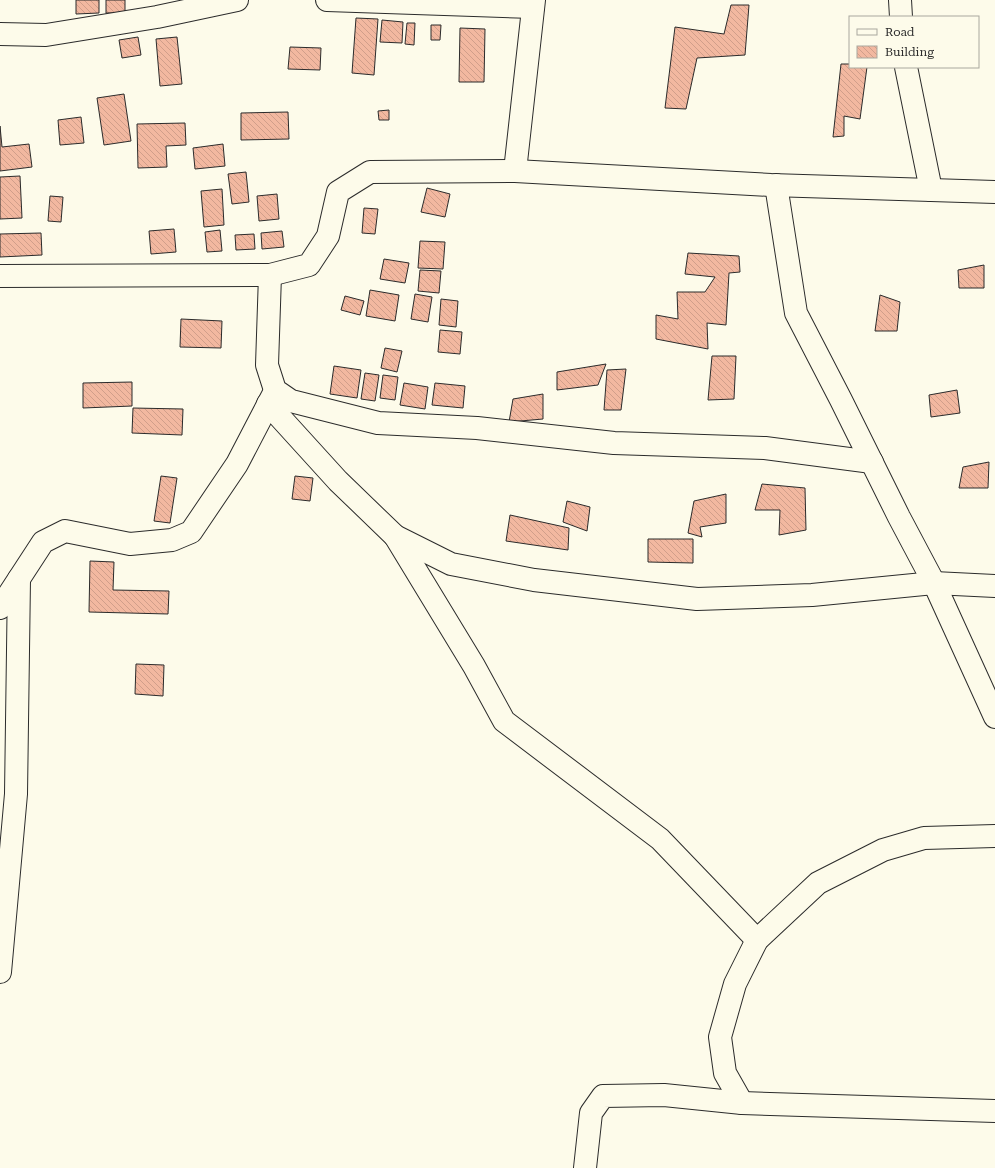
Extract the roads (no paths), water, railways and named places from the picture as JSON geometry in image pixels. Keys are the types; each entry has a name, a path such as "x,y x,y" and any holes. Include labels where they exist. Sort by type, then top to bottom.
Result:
{"street":[{"path":"0,34 46,35 157,17 236,0"},
{"path":"327,0 533,4 515,171"},
{"path":"900,0 901,16"},
{"path":"906,68 931,190"},
{"path":"0,276 270,275 309,265 328,236 338,192 370,172 515,171 776,185 995,192"},
{"path":"776,185 796,313 842,400 934,583 995,717"},
{"path":"270,275 267,365 272,397 338,481 394,536 474,666 504,721 660,839 757,940"},
{"path":"272,397 378,423 477,428 614,443 765,448 872,462"},
{"path":"0,608 43,542 65,531 130,544 172,540 191,532 237,464 272,397"},
{"path":"394,536 451,564 534,580 697,599 812,595 934,583 995,586"},
{"path":"0,972 16,794 19,579"},
{"path":"742,1103 725,1073 720,1037 735,984 757,940 818,883 883,850 924,838 995,836"},
{"path":"585,1168 591,1113 603,1096 664,1095 742,1103 995,1110"}]}
